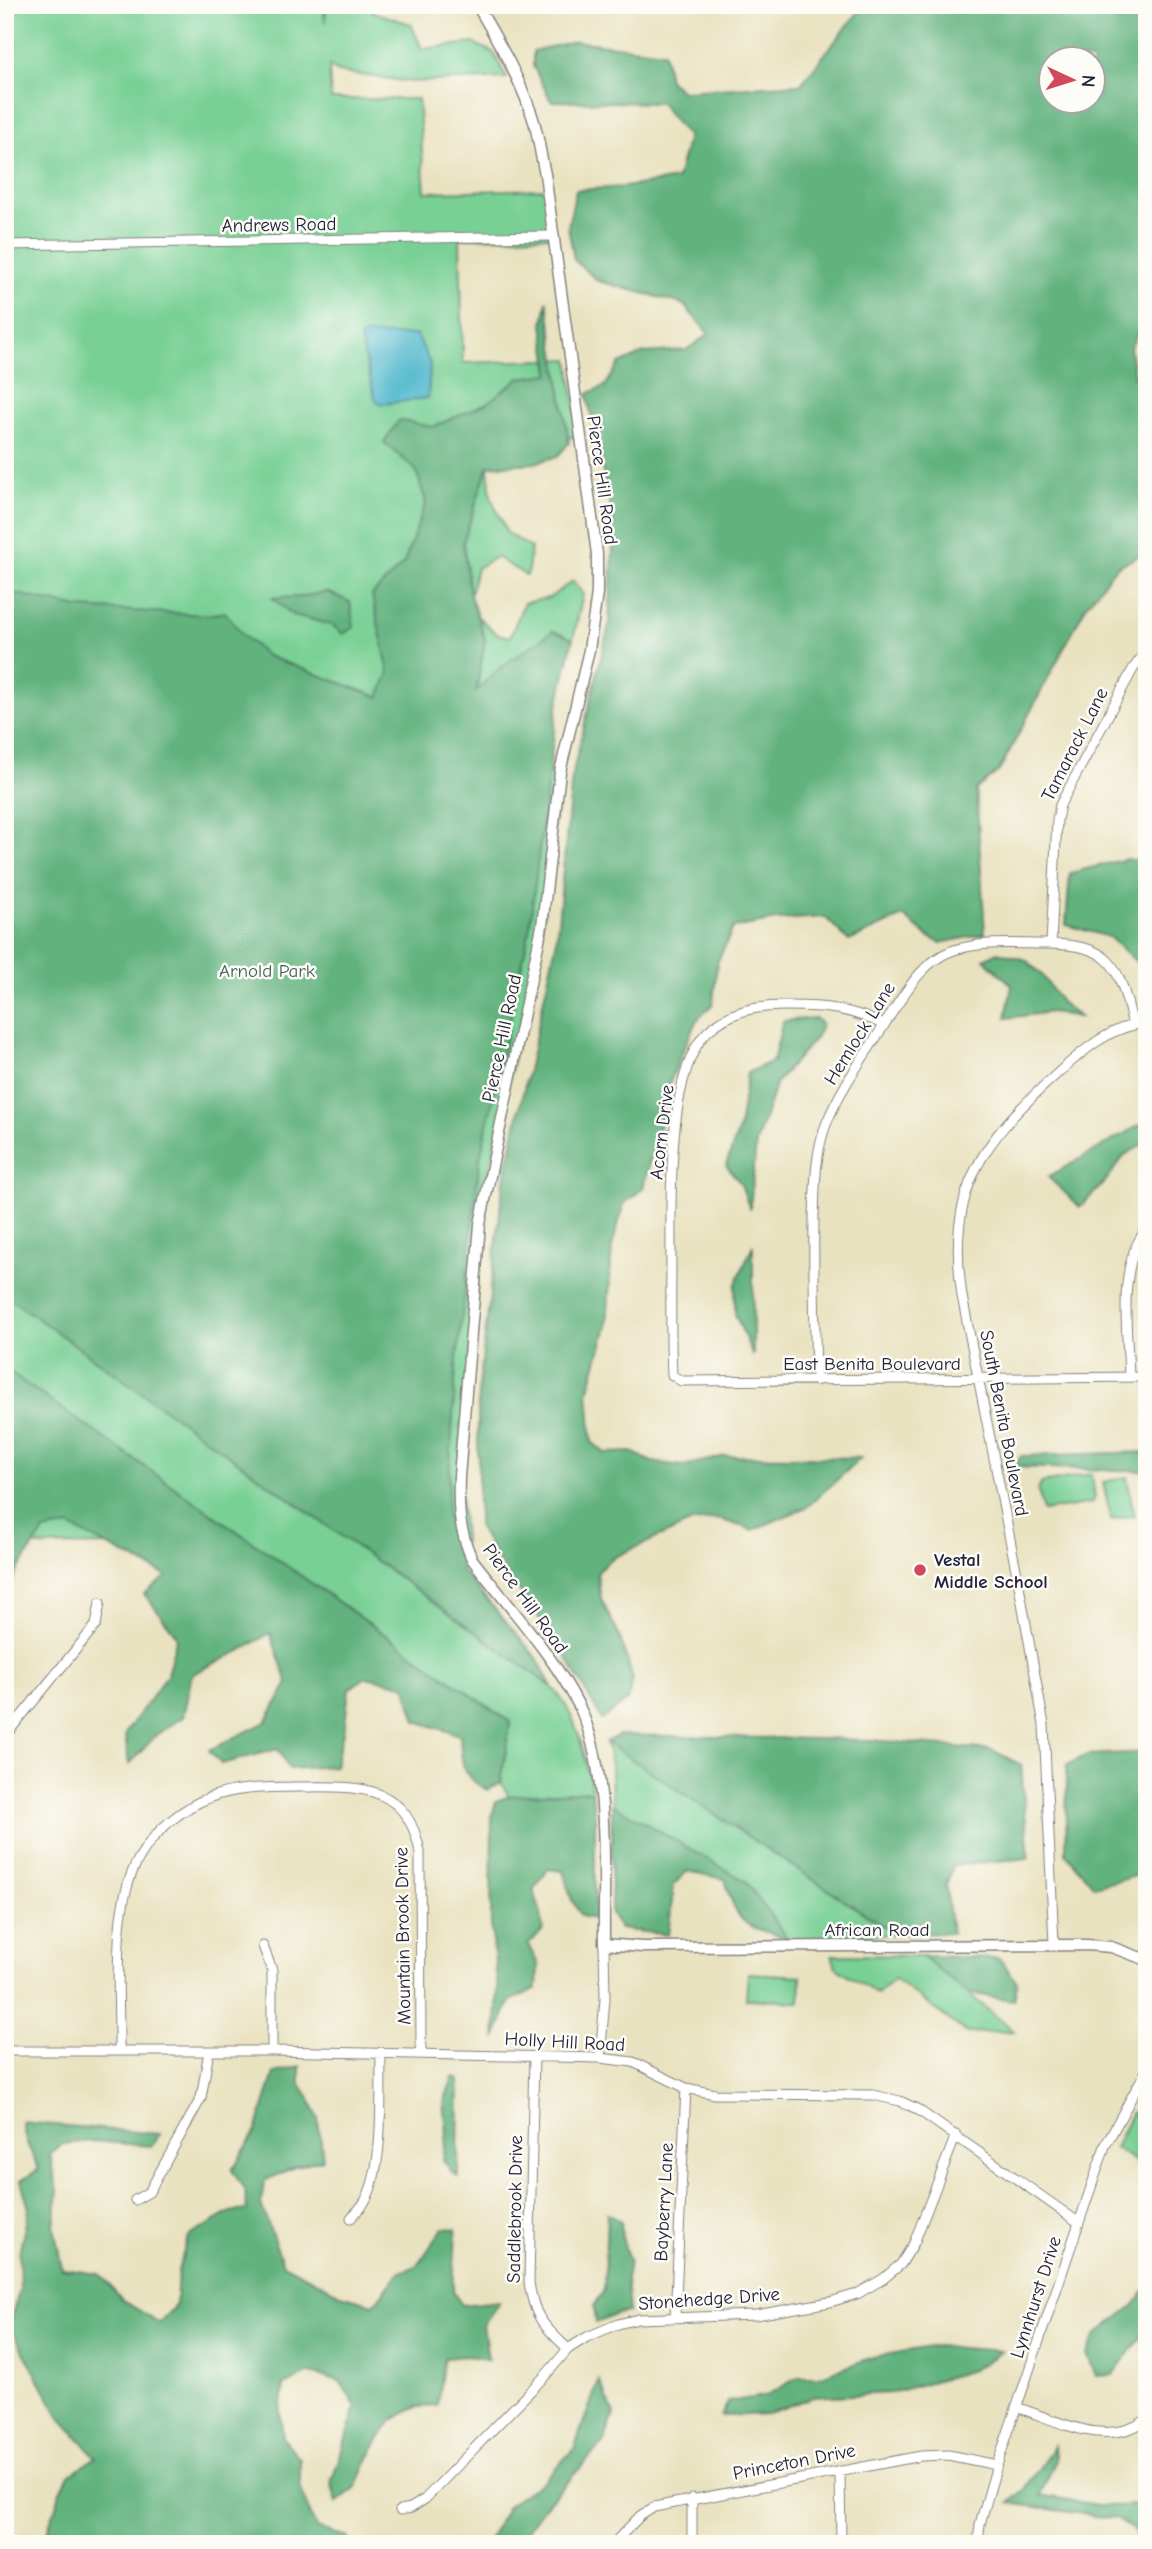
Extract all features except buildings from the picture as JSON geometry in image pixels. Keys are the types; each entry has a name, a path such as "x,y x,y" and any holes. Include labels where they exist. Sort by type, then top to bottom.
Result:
{"street":[{"name":"Pierce Hill Road","path":"477,5 519,84 535,126 545,174 597,554 597,593 589,650 560,772 542,926 480,1224 458,1477 458,1517 464,1542 472,1559 566,1684 580,1708 593,1746 601,1808 605,1999 600,2058"},
{"name":"Andrews Road","path":"5,245 552,236"},
{"name":"Tamarack Lane","path":"1051,944 1056,820 1060,805 1133,669 1147,650"},
{"name":"Hemlock Lane","path":"817,1381 813,1250 816,1176 826,1125 836,1103 912,983 940,957 955,950 990,944 1083,946 1106,958 1116,969 1124,987 1133,1025"},
{"name":"Acorn Drive","path":"681,1381 672,1375 671,1170 678,1103 689,1065 699,1043 707,1032 725,1018 760,1006 842,1008 884,1025"},
{"name":"South Benita Boulevard","path":"1054,1944 1044,1725 957,1261 960,1215 970,1183 983,1156 1003,1127 1033,1095 1083,1051 1109,1034 1147,1023"},
{"path":"1129,1377 1128,1273 1133,1250 1147,1229"},
{"name":"East Benita Boulevard","path":"681,1381 1147,1377"},
{"path":"5,1736 96,1625 100,1603"},
{"name":"Mountain Brook Drive","path":"119,2051 121,1913 130,1876 140,1856 157,1833 191,1807 212,1797 241,1789 358,1787 386,1797 401,1809 418,1840 421,2053"},
{"name":"African Road","path":"604,1944 670,1947 1054,1944 1111,1947 1147,1960"},
{"path":"263,1946 272,1970 272,2051"},
{"name":"Holly Hill Road","path":"5,2051 381,2052 600,2058 633,2062 686,2088 715,2094 873,2095 900,2101 917,2109 1078,2222"},
{"path":"135,2200 149,2192 201,2098 209,2051"},
{"path":"351,2218 365,2201 374,2178 379,2135 381,2052"},
{"name":"Saddlebrook Drive","path":"534,2056 530,2282 532,2305 539,2319 569,2349"},
{"name":"Lynnhurst Drive","path":"978,2544 980,2524 996,2465 1105,2146 1147,2069"},
{"name":"Bayberry Lane","path":"675,2318 686,2088"},
{"name":"Stonehedge Drive","path":"400,2510 411,2508 425,2499 569,2349 618,2324 638,2319 756,2315 830,2302 857,2294 883,2279 901,2264 914,2243 956,2135"},
{"path":"1016,2407 1103,2434 1119,2434 1137,2427 1147,2419"},
{"name":"Princeton Drive","path":"613,2544 640,2516 654,2507 692,2498 921,2456 948,2455 996,2465"},
{"path":"840,2471 841,2544"},
{"path":"692,2498 692,2544"}],"green space":[{"path":"5,5 11,5 5,111"},
{"name":"Arnold Park","path":"12,5 323,5 325,23 326,5 370,5 373,12 411,24 422,49 473,43 493,52 507,78 412,82 338,72 329,66 331,99 418,99 425,192 546,189 552,236 460,238 463,363 569,359 579,437 448,446 421,756 560,772 542,926 486,1187 459,1477 464,1542 353,1544 552,1687 574,1722 592,1791 509,1796 501,1783 510,1722 255,1544 5,1546 11,1374 5,1369 5,1295 13,1300 5,1079 5,234"},
{"path":"864,5 1147,5 1147,317 1130,348 1134,376 1147,383 1147,555 1142,554 1116,567 1086,606 999,771 976,789 985,934 940,943 903,916 849,941 825,917 776,920 733,928 717,963 713,1004 696,1021 672,1077 643,1188 624,1204 612,1246 607,1327 588,1392 592,1442 605,1453 632,1452 652,1462 683,1466 725,1456 861,1458 807,1507 753,1530 719,1519 692,1522 610,1559 597,1573 601,1599 620,1637 633,1679 627,1701 602,1720 561,1648 498,1561 478,1526 478,1394 504,1179 556,944 572,776 609,625 614,526 587,394 605,386 619,364 644,353 686,350 709,334 683,304 598,281 574,260 568,226 576,190 624,187 677,179 688,137 660,103 551,101 533,66 533,51 575,41 664,52 669,80 682,91 801,84"},
{"path":"547,301 569,443 558,456 535,463 488,466 463,542 470,595 485,640 476,691 501,667 553,631 573,639 557,709 529,932 480,1158 456,1368 447,1514 462,1571 537,1658 552,1687 5,1295 5,591 79,608 209,615 225,612 243,635 267,656 379,697 389,673 372,595 404,563 426,502 416,470 384,442 399,420 433,427 487,403 519,378 550,374 543,324"},
{"path":"488,466 491,498 507,533 531,548 527,576 496,557 477,568 470,595 463,542"},
{"path":"573,581 583,594 573,639 553,631 476,692 485,640 478,617 497,634 510,637 524,603 549,598"},
{"path":"327,592 350,602 354,627 343,634 332,625 293,615 272,598 299,597"},
{"path":"1126,859 1147,862 1147,959 1140,965 1109,937 1066,925 1070,873"},
{"path":"998,952 1026,960 1041,974 1061,1002 1079,1017 1051,1012 1006,1018 1012,985 984,959"},
{"path":"815,1018 821,1024 817,1036 776,1083 756,1143 750,1210 741,1184 726,1165 739,1129 747,1073 773,1061 783,1021"},
{"path":"1147,1121 1147,1142 1125,1155 1104,1183 1080,1207 1048,1177"},
{"path":"753,1245 753,1356 735,1314 735,1286"},
{"path":"5,1369 510,1722 501,1783 487,1790 471,1779 464,1767 460,1735 416,1721 405,1685 366,1677 349,1689 345,1724 335,1766 289,1769 278,1749 221,1764 209,1750 266,1722 288,1683 270,1633 192,1674 183,1717 156,1735 129,1765 125,1734 167,1675 177,1636 144,1594 167,1576 69,1526 44,1531 5,1595"},
{"path":"1147,1452 1147,1471 1015,1467 1021,1456"},
{"path":"1091,1474 1095,1497 1091,1503 1043,1511 1038,1490 1042,1483"},
{"path":"1127,1477 1134,1515 1111,1520 1103,1482"},
{"path":"619,1735 870,1740 992,1750 1021,1765 1029,1858 954,1865 946,1885 952,1933 895,1934 606,1742"},
{"path":"606,1742 895,1934 788,1939 745,1881 612,1804 611,1765"},
{"path":"1147,1752 1147,1871 1094,1886 1066,1854 1067,1765 1087,1755"},
{"path":"592,1791 595,1821 595,1919 581,1916 572,1900 563,1871 548,1869 533,1890 541,1913 543,1930 528,1945 538,1964 537,1988 510,2001 495,2039 498,1991 491,1924 492,1817 496,1801 509,1796"},
{"path":"612,1804 745,1881 788,1939 744,1922 734,1907 725,1879 687,1871 674,1885 668,1935 620,1929 611,1913"},
{"path":"832,1955 922,1956 1014,2031 967,2033 894,1979 877,1994 836,1967"},
{"path":"922,1956 999,1958 1017,1982 1014,2000 967,1993"},
{"path":"748,1973 801,1976 800,2002 746,1999"},
{"path":"300,2066 300,2084 318,2119 323,2159 296,2166 264,2181 261,2205 283,2264 344,2296 374,2304 400,2272 417,2266 443,2228 456,2229 453,2292 462,2305 500,2301 483,2325 488,2359 467,2356 444,2358 437,2406 417,2407 392,2420 373,2449 356,2487 337,2502 331,2483 356,2407 340,2381 310,2373 284,2385 280,2411 283,2438 300,2459 300,2487 316,2528 348,2537 344,2544 43,2544 69,2475 96,2457 59,2416 9,2325 20,2289 19,2253 29,2209 21,2181 39,2169 26,2141 22,2122 160,2134 151,2146 93,2141 62,2144 50,2154 58,2191 54,2227 62,2269 100,2274 122,2300 160,2323 176,2304 178,2271 188,2237 231,2212 247,2210 245,2191 232,2170 256,2131 274,2073"},
{"path":"453,2077 459,2078 458,2176 452,2173 443,2160 447,2133 444,2102"},
{"path":"1132,2112 1147,2123 1147,2169 1115,2148"},
{"path":"607,2213 621,2221 622,2238 629,2260 626,2280 629,2312 596,2323 594,2306 604,2290"},
{"path":"1147,2288 1147,2330 1113,2375 1096,2376 1087,2354 1096,2335 1133,2306"},
{"path":"936,2346 1002,2351 972,2370 891,2393 812,2397 767,2414 721,2416 728,2402 765,2396 799,2377 819,2377 873,2357"},
{"path":"599,2380 614,2414 604,2442 544,2507 517,2544 487,2544 507,2506 543,2481 574,2449"},
{"path":"1054,2446 1055,2462 1040,2495 1103,2506 1143,2505 1147,2502 1147,2544 1139,2544 1133,2529 1116,2519 1009,2503 1025,2489"}],"water":[{"path":"365,335 417,335 430,364 428,398 382,404 376,401 360,339"}],"place":[{"name":"Vestal Middle School","path":"920,1570"}]}
